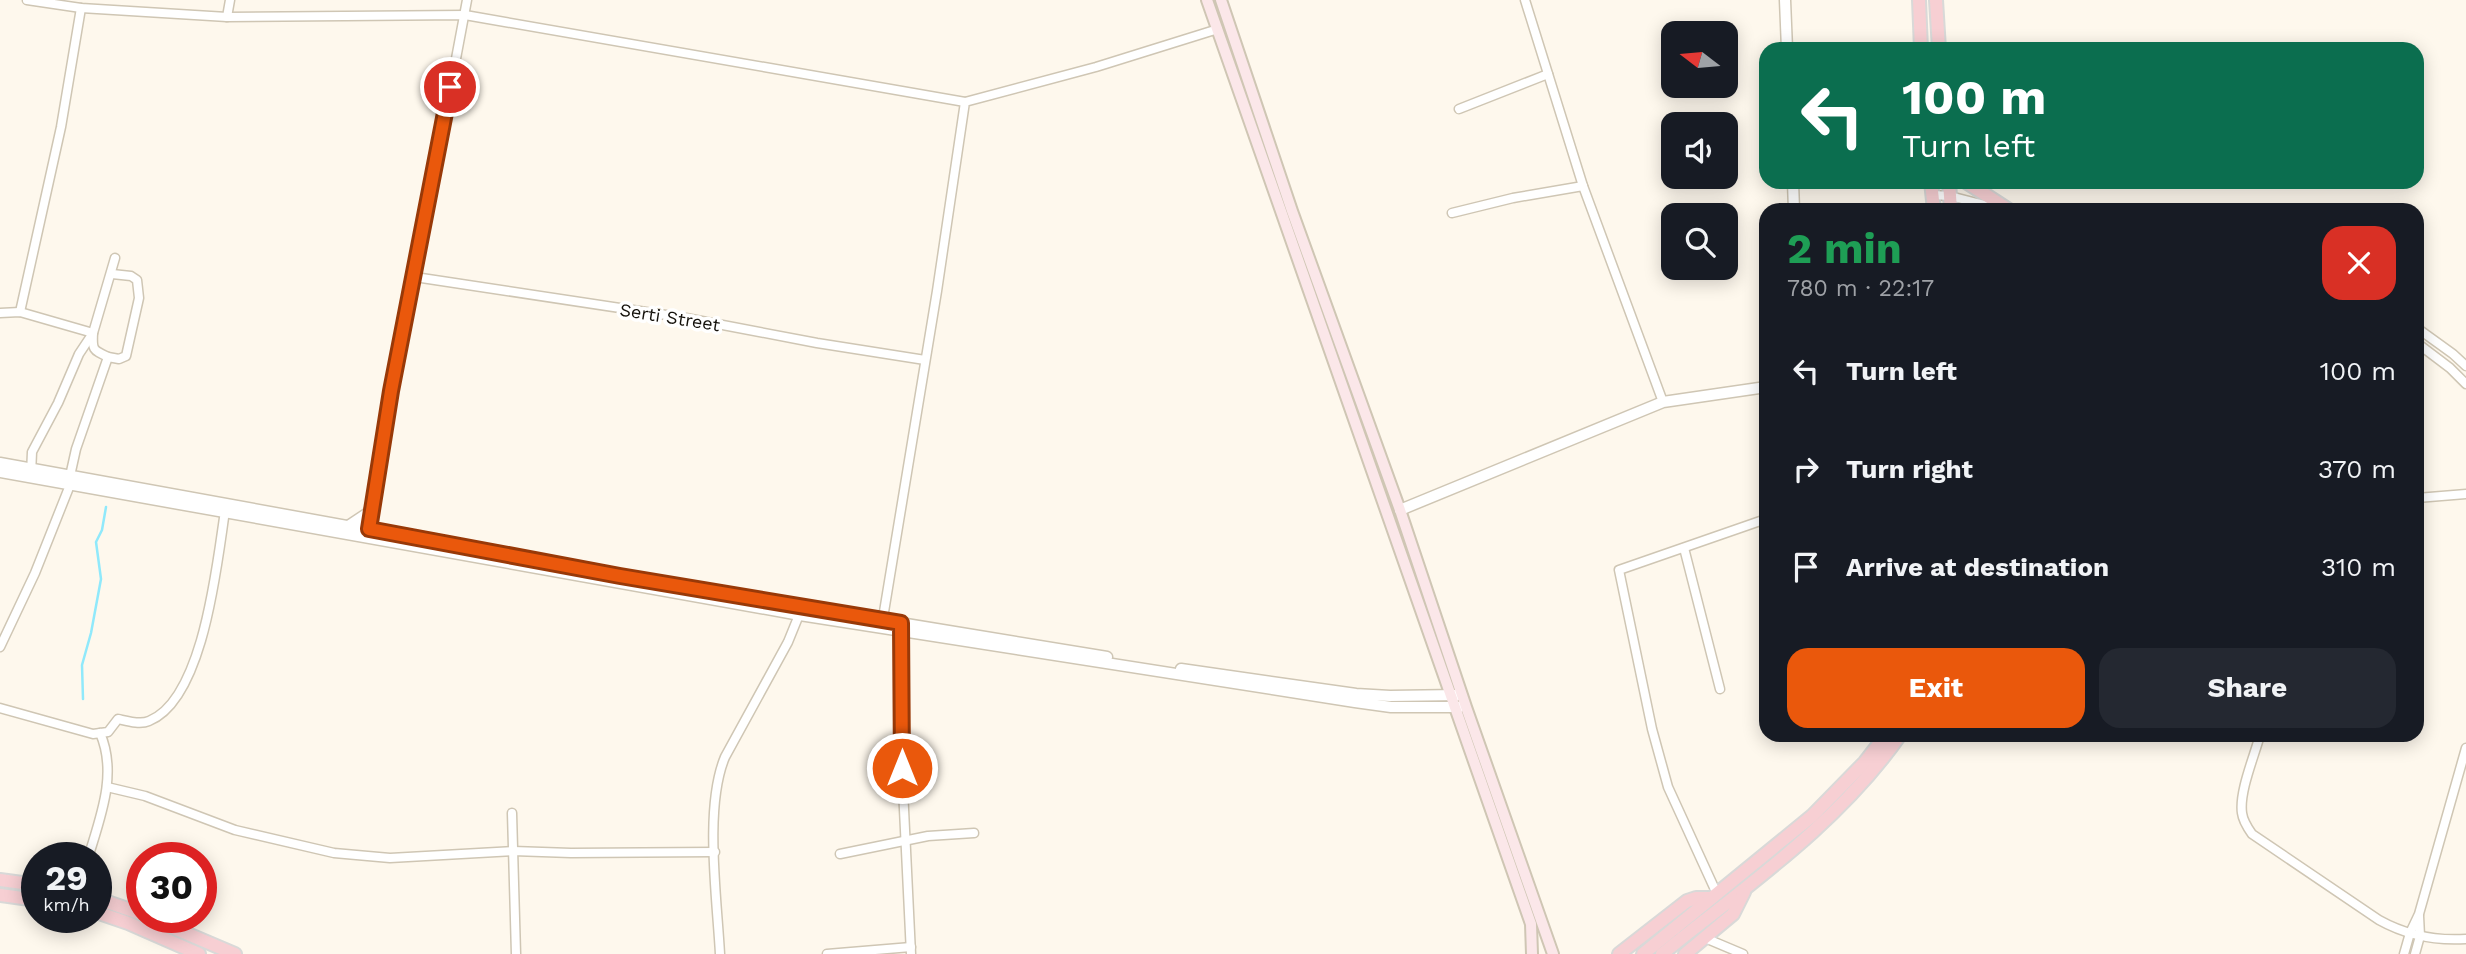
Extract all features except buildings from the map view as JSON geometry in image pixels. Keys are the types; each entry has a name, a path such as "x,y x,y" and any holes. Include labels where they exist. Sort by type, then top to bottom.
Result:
{"main road":[{"path":"1208,0 1456,695"},
{"path":"1221,0 1292,211 1400,510 1460,708 1531,924 1532,954"},
{"path":"1919,0 1921,42"},
{"path":"1936,0 1939,42"},
{"path":"1949,189 1950,203"},
{"path":"1976,189 1997,203"},
{"path":"1460,708 1553,954"},
{"path":"1643,954 1812,816 1866,762 1880,742"},
{"path":"1662,954 1746,889 1829,818 1877,769 1895,742"},
{"path":"0,880 21,883"},
{"path":"1685,954 1733,914 1746,889"},
{"path":"0,895 21,898"},
{"path":"1619,954 1687,901 1714,896"},
{"path":"112,918 199,954"},
{"path":"186,933 235,954"}],"street":[{"path":"27,0 81,8 227,17 465,15 965,102 1218,29"},
{"path":"227,17 230,0"},
{"path":"368,534 391,391 467,0"},
{"path":"1525,0 1583,186 1663,402"},
{"path":"1785,0 1787,42"},
{"path":"20,312 61,127 81,8"},
{"path":"1459,109 1548,74"},
{"path":"882,623 965,102"},
{"path":"1452,213 1513,198 1583,186"},
{"path":"1932,189 1978,203"},
{"path":"112,274 131,276 137,280 139,298 126,356 120,359 108,357 92,347 93,333 115,258"},
{"name":"Serti Street","path":"415,277 686,318 925,360"},
{"path":"0,313 20,312 93,333"},
{"path":"31,473 32,452 58,403 79,354 93,333"},
{"path":"2424,333 2466,366"},
{"path":"2424,348 2466,384"},
{"path":"0,648 35,573 70,480 76,449 108,357"},
{"path":"1400,510 1663,402 1759,388"},
{"path":"0,463 31,473 70,480 350,525 368,534"},
{"path":"0,472 31,473"},
{"path":"70,480 225,511 801,611 1355,702 1391,707 1460,708"},
{"path":"2424,497 2466,494"},
{"path":"350,525 368,513 374,501"},
{"path":"0,708 74,731 93,734 108,732 118,719 146,723 158,716 175,698 204,636 225,511"},
{"path":"1714,896 1668,787 1619,570 1759,521"},
{"path":"1684,548 1720,689"},
{"path":"720,954 715,852 717,775 788,642 801,611"},
{"path":"900,627 1356,694 1456,695"},
{"path":"827,954 911,951 900,627"},
{"path":"93,842 107,787 107,755 100,733"},
{"path":"2258,742 2241,812 2252,834 2399,931 2420,936 2466,939"},
{"path":"2404,954 2419,914 2466,748"},
{"path":"107,787 145,796 235,830 334,853 390,858 513,851 715,852"},
{"path":"512,813 516,954"},
{"path":"840,854 928,836 974,833"},
{"path":"2415,954 2420,936 2419,914"},
{"path":"1704,938 1742,954"}],"waterway":[{"path":"83,699 82,665 101,579 96,542 102,530 106,507"}],"route":[{"path":"450,87 391,391 369,529 620,576 901,623 902,768"}]}
